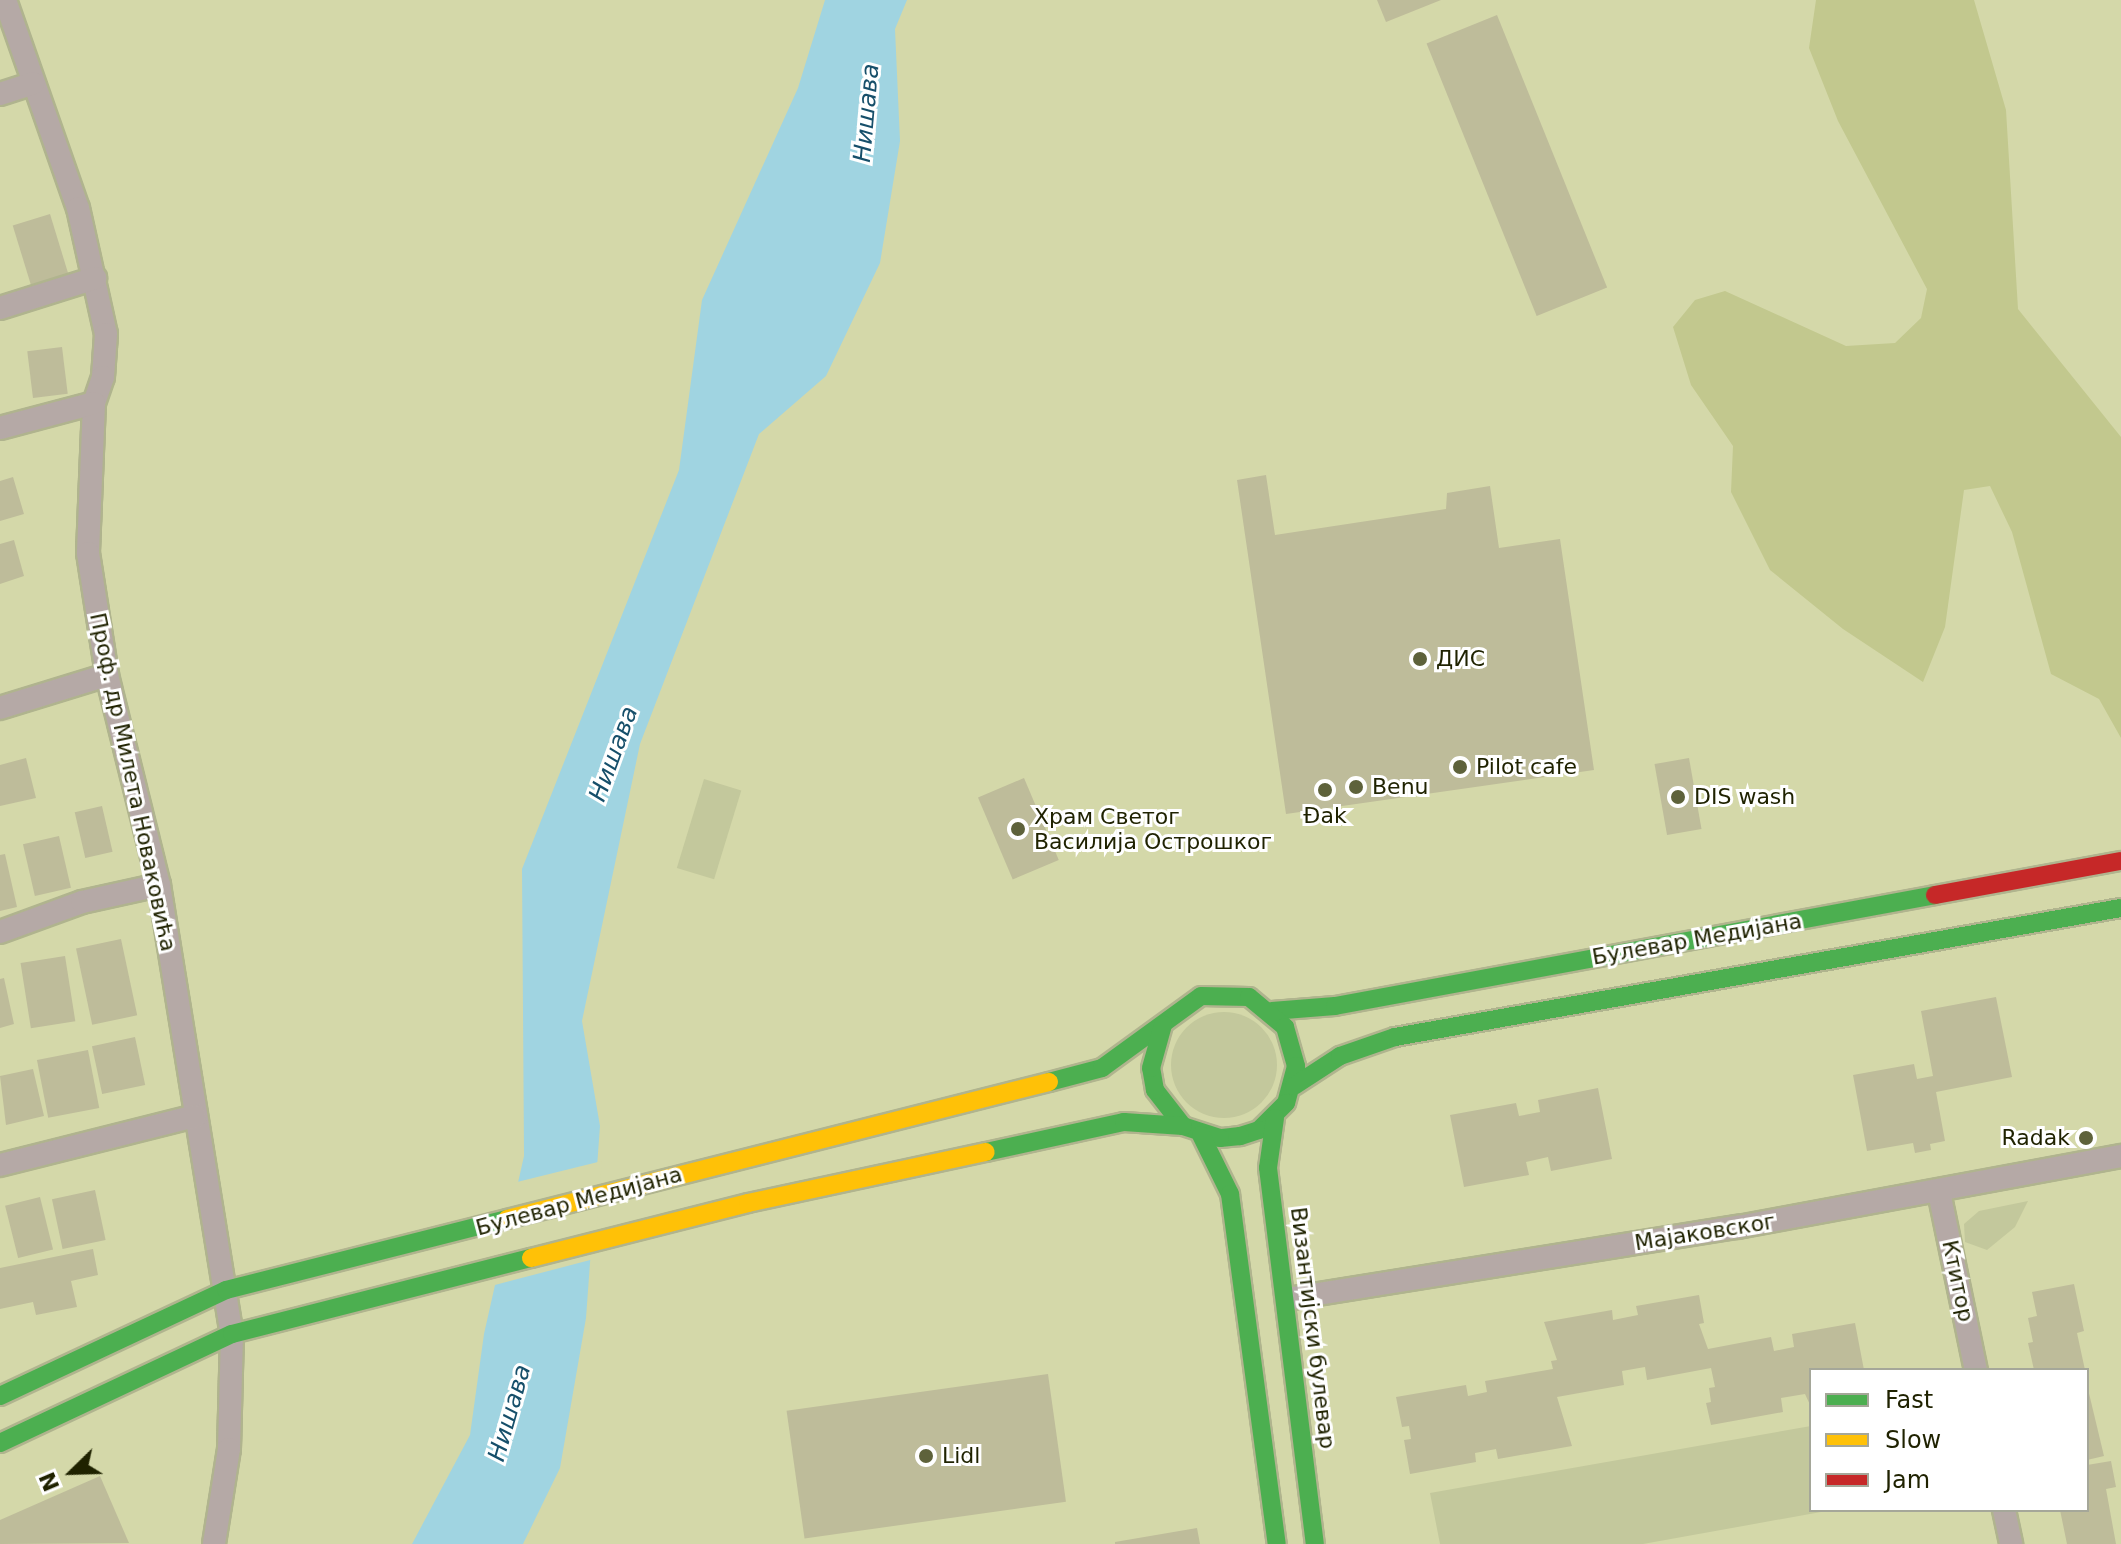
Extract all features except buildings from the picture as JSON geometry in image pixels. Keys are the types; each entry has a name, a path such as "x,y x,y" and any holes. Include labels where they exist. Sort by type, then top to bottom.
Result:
{"main road":[{"name":"Булевар Медијана","path":"0,1396 226,1290 387,1252 760,1153 1102,1068 1163,1025 1187,1003 1217,993 1249,997 1272,1011 1335,1006 2121,861"},
{"name":"Булевар Медијана","path":"0,1443 232,1334 748,1203 1124,1122 1183,1126 1201,1135 1240,1136 1275,1118 1294,1086 1340,1056 1395,1037 2121,908"},
{"path":"1272,1011 1294,1046 1294,1086"},
{"name":"Булевар Медијана","path":"1163,1025 1151,1068 1155,1090 1183,1126"},
{"name":"Византијски булевар","path":"1275,1118 1268,1168 1287,1299 1315,1544"},
{"path":"1201,1135 1230,1194 1277,1544"}],"street":[{"name":"Проф. др Милета Новаковића","path":"5,0 78,208 106,334 103,377 94,403 88,553 107,675 159,885 232,1334"},
{"path":"0,94 33,83"},
{"path":"0,308 95,278"},
{"path":"0,428 94,403"},
{"path":"0,708 107,675"},
{"path":"0,932 82,902 159,885"},
{"path":"0,1165 195,1116"},
{"name":"Мајаковског","path":"1287,1299 1939,1192 2121,1156"},
{"name":"Ктитор","path":"1939,1192 1976,1368"},
{"path":"214,1544 229,1449 232,1334"},
{"path":"2004,1512 2011,1544"}],"green space":[{"path":"1816,0 1974,0 2006,110 2018,309 2121,437 2121,738 2099,699 2051,674 2012,532 1990,486 1964,490 1945,627 1923,682 1843,629 1770,570 1731,492 1733,446 1691,385 1673,327 1695,300 1725,291 1846,346 1895,343 1921,318 1927,289 1838,121 1809,48"},
{"path":"704,779 741,790 714,879 677,868"},
{"path":"1224,1012 1244,1016 1261,1028 1273,1045 1277,1065 1273,1085 1261,1102 1244,1114 1224,1118 1204,1114 1187,1102 1175,1085 1171,1065 1175,1045 1187,1028 1204,1016"},
{"path":"2028,1201 2015,1227 1987,1250 1965,1242 1964,1224 1979,1211"},
{"path":"1809,1426 1809,1512 1821,1512 1643,1544 1440,1544 1430,1493"}],"water":[{"name":"Нишава","path":"825,0 907,0 895,29 900,141 880,263 826,376 759,434 640,744 582,1021 600,1126 586,1318 560,1468 523,1544 412,1544 470,1435 484,1334 524,1156 522,869 679,470 702,300 798,88"}],"pier":[{"path":"602,1161 594,1259 491,1286 513,1183"}],"traffic: fast":[{"path":"1272,1011 1335,1006 1935,895"},
{"path":"1294,1086 1340,1056 1395,1037 2121,908"},
{"path":"1049,1082 1102,1068 1201,996 1249,997 1285,1027 1296,1066 1286,1103 1259,1130 1240,1136 1220,1138 1183,1126 1155,1090 1151,1068 1163,1025"},
{"path":"1275,1118 1268,1168 1315,1544"},
{"path":"986,1152 1124,1122 1183,1126"},
{"path":"1201,1135 1230,1194 1277,1544"},
{"path":"0,1396 226,1290 507,1219"},
{"path":"0,1443 232,1334 531,1258"}],"traffic: slow":[{"path":"507,1219 1049,1082"},
{"path":"531,1258 748,1203 986,1152"}],"traffic: jam":[{"path":"1935,895 2121,861"}],"place":[{"name":"ДИС","path":"1420,659"},
{"name":"Pilot cafe","path":"1460,767"},
{"name":"Benu","path":"1356,787"},
{"name":"Đak","path":"1325,790"},
{"name":"DIS wash","path":"1678,797"},
{"name":"Храм Светог Василија Острошког","path":"1018,829"},
{"name":"Radak","path":"2086,1138"},
{"name":"Lidl","path":"926,1456"}]}
